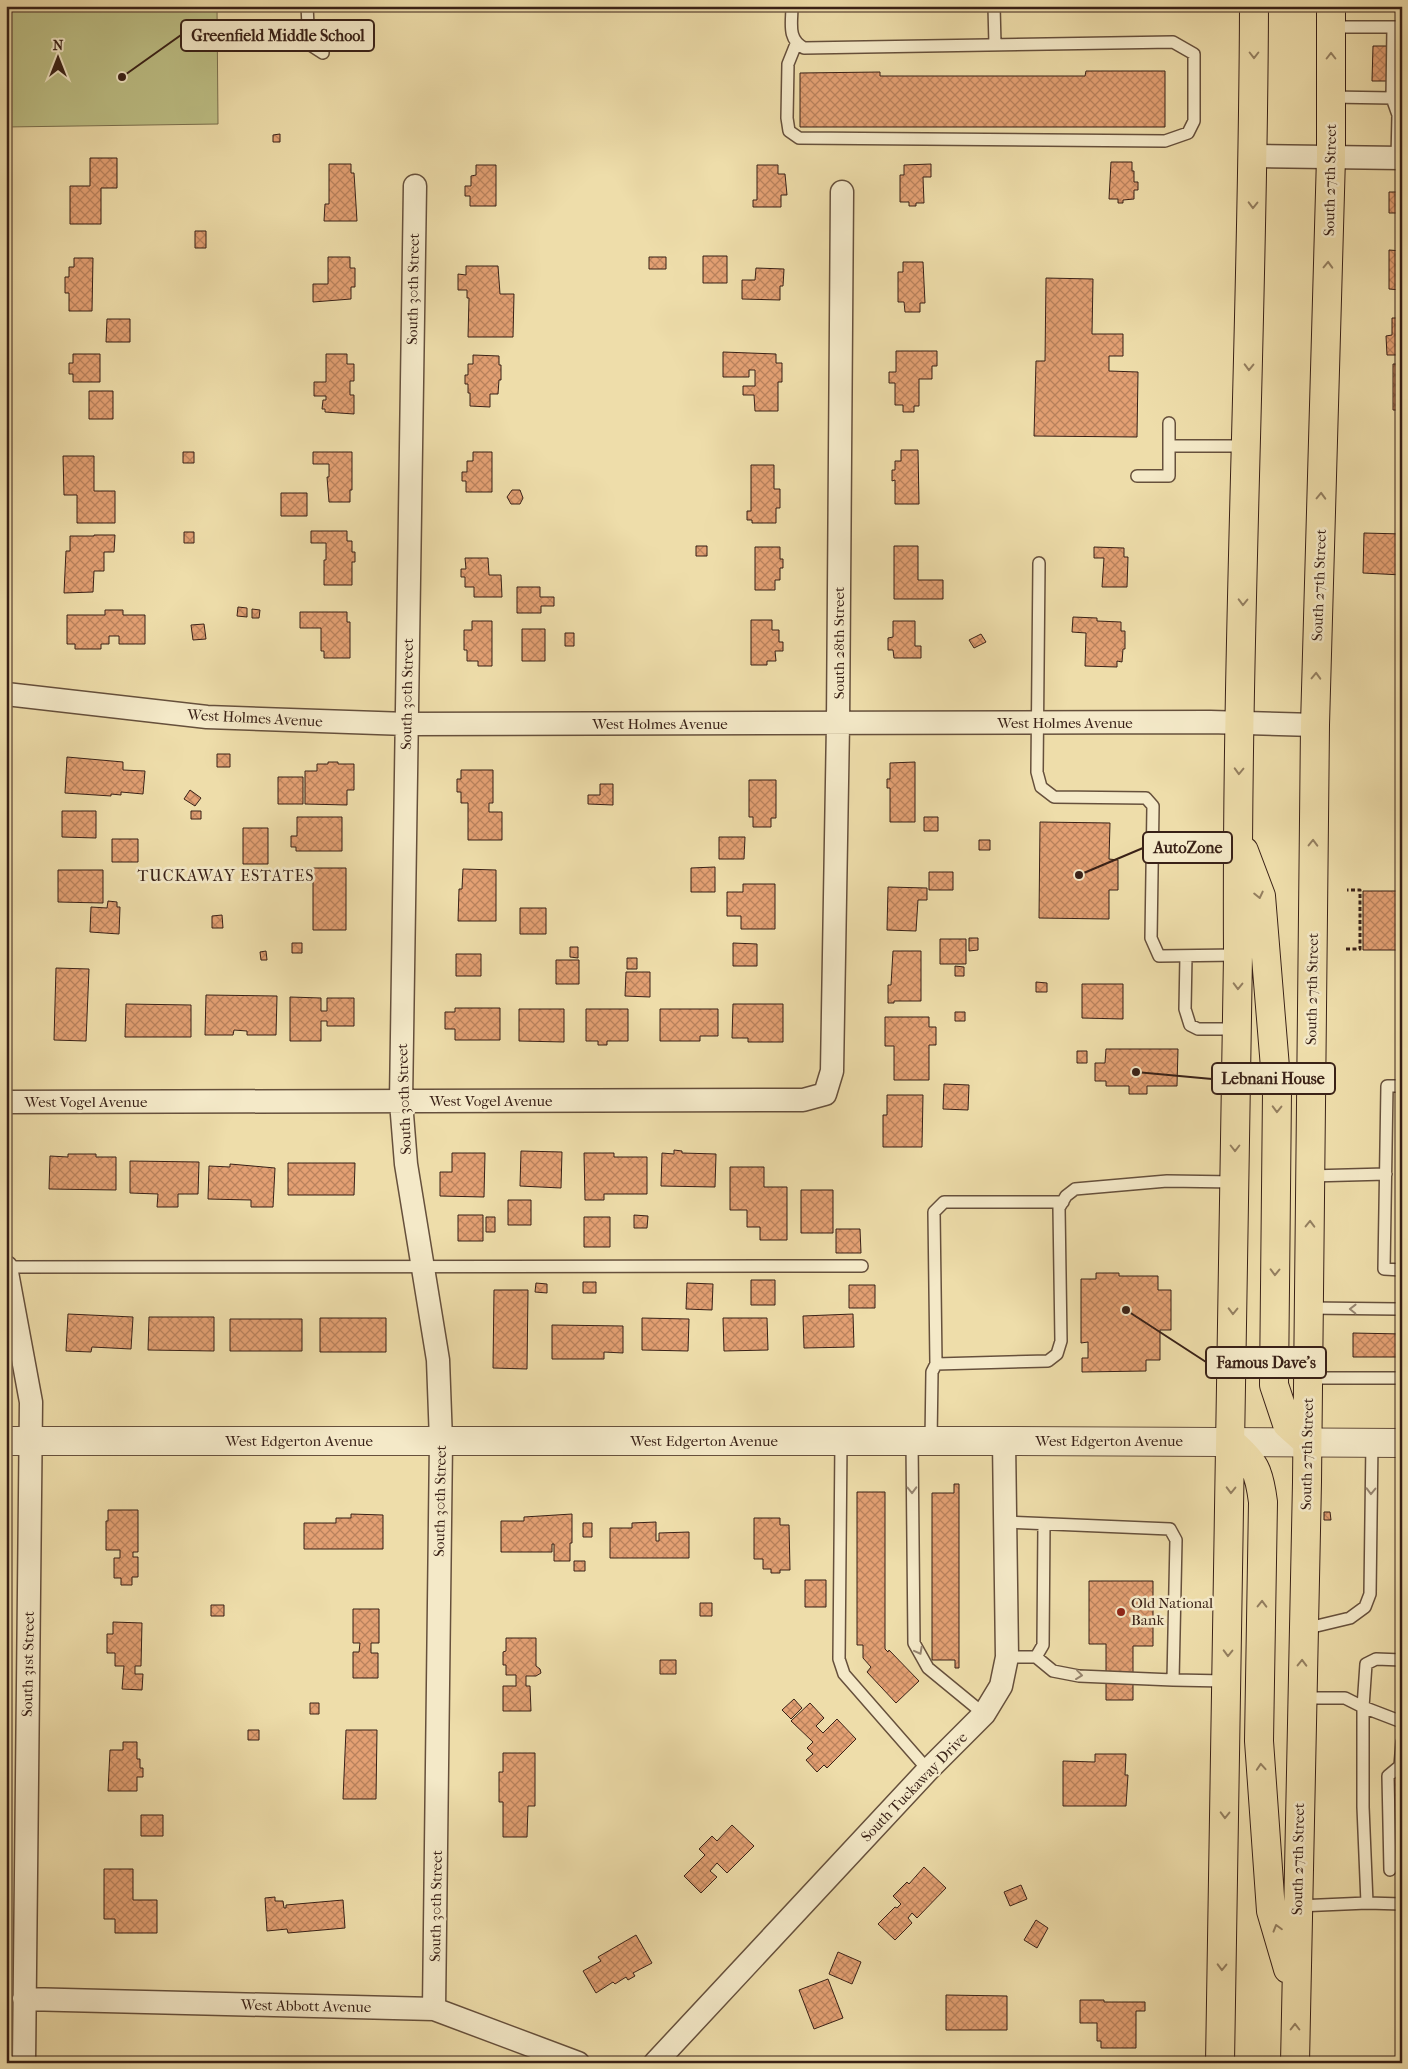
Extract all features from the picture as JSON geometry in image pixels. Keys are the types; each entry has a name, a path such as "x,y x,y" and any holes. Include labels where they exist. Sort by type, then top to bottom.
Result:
{"main road":[{"path":"1220,2063 1228,1681 1238,833 1254,156 1254,6"},
{"name":"South 27th Street","path":"1294,2063 1308,1378 1314,725 1331,157 1331,17"},
{"path":"1238,833 1261,896 1277,1092 1274,1385 1287,1424 1307,1442"},
{"path":"1231,1442 1251,1459 1260,1482 1263,1502 1259,1741 1272,1911 1295,1992"}],"street":[{"path":"1254,156 1399,158"},
{"name":"South 30th Street","path":"415,186 401,1102 406,1164 438,1360 441,1441 434,2009"},
{"name":"South 28th Street","path":"825,1094 832,1071 838,724 842,192"},
{"name":"West Holmes Avenue","path":"6,694 207,717 407,724 1241,722 1314,725"},
{"name":"West Vogel Avenue","path":"6,1102 803,1100 825,1094"},
{"name":"South 31st Street","path":"6,1267 31,1402 18,1441 24,2063"},
{"name":"West Edgerton Avenue","path":"18,1441 1402,1443"},
{"name":"South Tuckaway Drive","path":"655,2063 928,1770 984,1714 1001,1686 1007,1657 1004,1441"},
{"name":"West Abbott Avenue","path":"24,1999 434,2009 578,2063"}],"lane":[{"path":"307,6 309,44 323,53"},
{"path":"792,6 792,37 796,44 804,48 1173,42 1194,54 1194,121 1188,132 1164,141 798,138 790,131 787,118 788,64 796,44"},
{"path":"994,6 995,45"},
{"path":"1331,17 1397,27 1392,98 1400,115 1399,158"},
{"path":"1331,97 1392,98"},
{"path":"1137,476 1169,476 1169,423"},
{"path":"1169,446 1247,446"},
{"path":"1039,563 1039,723 1037,772 1042,787 1054,797 1146,798 1153,806 1151,938 1159,956 1238,955"},
{"path":"1186,956 1184,1008 1190,1026 1198,1029 1237,1029"},
{"path":"1402,1086 1387,1086 1384,1269 1402,1270"},
{"path":"1310,1176 1386,1174"},
{"path":"936,1364 1048,1362 1057,1354 1062,1341 1059,1208 1066,1196 1076,1189 1167,1181 1235,1182"},
{"path":"984,1714 928,1668 914,1643 921,1441 932,1372 936,1364 934,1212 944,1202 1063,1202"},
{"path":"6,1267 862,1266"},
{"path":"1309,1308 1397,1309"},
{"path":"1308,1378 1402,1378"},
{"path":"841,1441 839,1659 844,1674 928,1770"},
{"path":"1302,1629 1350,1618 1365,1607 1370,1594 1372,1442"},
{"path":"1005,1522 1170,1529 1176,1540 1173,1680"},
{"path":"1036,1656 1043,1645 1044,1524"},
{"path":"1007,1657 1036,1656 1053,1671 1079,1676 1228,1681"},
{"path":"1367,1903 1362,1807 1363,1707 1366,1664 1376,1659 1402,1660"},
{"path":"1301,1698 1345,1698 1402,1722"},
{"path":"1390,1870 1388,1776 1401,1766 1402,1742"},
{"path":"1298,1906 1367,1903 1402,1904"}],"path":[{"path":"1346,949 1360,950 1360,890 1347,890"}],"green space":[{"path":"6,6 217,6 218,124 6,127"}],"building":[{"path":"1373,46 1402,46 1402,81 1372,81"},
{"path":"1086,71 1165,71 1165,127 800,127 800,73 880,72 880,76 1085,76"},
{"path":"280,134 280,142 273,142 273,135"},
{"path":"90,158 117,158 117,188 101,188 101,224 70,224 70,186 90,186"},
{"path":"1111,162 1132,162 1134,182 1138,182 1138,190 1134,190 1134,199 1123,200 1123,203 1118,203 1118,199 1109,199"},
{"path":"329,164 351,164 351,173 354,173 357,221 324,221 325,204 329,204"},
{"path":"931,164 931,177 923,177 924,203 916,203 916,206 909,206 909,202 900,202 900,175 904,175 904,165"},
{"path":"476,165 496,165 496,206 470,206 470,196 465,196 465,186 471,186 471,176 476,175"},
{"path":"757,165 778,165 778,174 785,174 787,195 781,195 781,207 753,207 753,200 757,200"},
{"path":"1389,192 1402,192 1402,213 1389,213"},
{"path":"195,231 206,231 206,248 195,248"},
{"path":"1389,250 1402,251 1402,290 1389,289"},
{"path":"703,256 727,256 727,283 703,283"},
{"path":"328,257 350,257 350,268 355,268 355,287 351,287 351,299 313,302 313,284 328,284"},
{"path":"649,257 666,257 666,269 649,269"},
{"path":"74,258 93,258 92,311 69,311 69,293 65,293 65,277 69,277 69,267 74,267"},
{"path":"903,262 923,262 925,303 920,303 920,312 905,312 904,302 898,302 898,272 903,272"},
{"path":"466,266 498,266 500,294 514,294 513,337 468,337 469,298 467,298 467,290 458,290 458,274 466,275"},
{"path":"756,268 784,269 783,286 780,286 780,300 742,299 742,280 755,280"},
{"path":"1046,278 1093,279 1092,334 1123,334 1123,356 1109,356 1109,371 1138,372 1137,437 1034,436 1036,361 1045,361"},
{"path":"1392,318 1402,318 1402,355 1387,355 1386,336 1392,335"},
{"path":"107,319 130,319 130,342 106,342"},
{"path":"896,351 937,351 937,366 932,366 932,379 919,379 919,406 914,406 914,412 903,412 903,405 895,405 895,383 889,383 889,372 896,372"},
{"path":"723,352 776,354 776,363 782,363 782,382 778,382 778,411 755,411 754,395 743,395 743,386 755,386 755,370 749,370 749,377 723,377"},
{"path":"73,354 100,354 100,382 73,382 73,374 69,374 69,363 73,363"},
{"path":"326,354 347,354 347,364 354,364 354,381 350,381 350,395 354,395 354,414 325,412 325,409 322,409 323,400 326,400 326,396 314,396 314,382 326,382"},
{"path":"473,355 499,356 501,380 499,380 498,394 490,394 490,407 470,406 470,393 468,393 468,384 465,384 465,375 468,375 468,364 473,364"},
{"path":"1393,364 1402,364 1402,410 1393,410"},
{"path":"89,391 113,391 113,419 89,419"},
{"path":"901,450 918,450 919,504 895,504 895,480 892,481 892,470 895,470 895,461 901,461"},
{"path":"183,452 194,452 194,463 183,463"},
{"path":"313,452 352,452 352,490 350,490 350,502 329,502 327,477 329,477 329,464 313,464"},
{"path":"473,452 492,452 492,492 466,492 466,481 462,481 462,472 467,472 467,461 473,461"},
{"path":"63,456 94,456 94,491 115,491 115,523 77,523 77,495 64,495"},
{"path":"751,465 774,465 774,489 780,489 780,508 776,508 776,523 752,523 752,520 747,520 747,511 751,511"},
{"path":"512,490 520,490 523,498 520,504 511,504 507,497"},
{"path":"281,493 307,493 307,516 281,516"},
{"path":"311,531 347,531 347,541 352,541 352,552 355,552 355,562 352,562 352,585 324,585 326,543 311,543"},
{"path":"184,532 194,532 194,543 184,543"},
{"path":"1364,533 1402,534 1402,575 1363,573"},
{"path":"115,535 114,552 104,552 104,571 94,571 93,592 64,593 66,551 70,551 70,536"},
{"path":"696,546 707,546 707,556 696,556"},
{"path":"894,546 918,546 918,580 943,580 943,599 894,599"},
{"path":"755,547 780,547 780,559 783,559 783,568 780,568 780,580 775,580 775,590 755,590"},
{"path":"1094,547 1124,548 1124,557 1128,557 1127,587 1102,587 1104,558 1094,558"},
{"path":"465,558 488,558 489,575 501,575 502,597 474,597 474,587 465,587 465,577 461,577 461,569 466,569"},
{"path":"517,587 540,587 540,597 554,597 554,606 541,606 541,613 517,613"},
{"path":"238,607 247,608 247,617 237,616"},
{"path":"252,609 260,610 259,618 252,618"},
{"path":"105,610 123,610 123,615 145,615 145,644 119,644 119,636 109,636 109,644 101,644 101,649 75,649 75,644 67,644 67,615 105,615"},
{"path":"300,612 347,612 347,622 350,622 350,658 324,658 324,651 321,651 321,628 300,628"},
{"path":"1073,617 1121,622 1121,631 1125,631 1125,649 1123,649 1122,662 1117,661 1117,667 1085,666 1086,633 1072,632"},
{"path":"751,620 772,620 772,630 779,630 779,642 783,642 783,651 775,651 776,661 767,661 767,665 751,665"},
{"path":"472,621 492,621 492,666 478,666 478,661 467,661 467,650 464,650 464,630 472,630"},
{"path":"893,621 915,621 915,646 921,646 921,658 894,658 893,650 888,650 888,638 893,637"},
{"path":"204,624 206,639 193,640 191,625"},
{"path":"522,629 545,629 545,661 522,661"},
{"path":"565,633 574,633 574,646 565,646"},
{"path":"981,634 986,642 974,648 969,640"},
{"path":"1400,645 1402,645 1402,722 1400,722"},
{"path":"217,754 230,754 230,767 217,767"},
{"path":"67,757 123,762 123,770 145,771 143,794 121,792 121,795 111,794 111,796 65,793"},
{"path":"328,762 354,764 354,790 347,790 347,805 305,804 305,771 317,771 317,764 328,764"},
{"path":"915,762 915,822 890,822 890,788 887,788 887,779 890,779 890,763"},
{"path":"461,770 493,770 493,803 489,803 489,812 502,812 502,840 468,840 468,803 461,803 461,792 457,792 457,779 461,779"},
{"path":"278,777 303,777 303,804 278,804"},
{"path":"749,780 776,780 776,818 771,818 771,827 753,827 753,817 749,817"},
{"path":"600,784 613,784 613,805 588,804 588,795 600,795"},
{"path":"190,790 201,798 195,806 184,799"},
{"path":"62,811 96,811 96,838 62,837"},
{"path":"191,811 201,811 201,819 191,819"},
{"path":"297,817 342,817 342,851 296,851 296,847 291,847 291,836 297,836"},
{"path":"924,817 938,817 938,831 924,831"},
{"path":"1040,822 1110,823 1109,859 1118,860 1118,890 1109,890 1109,919 1039,918"},
{"path":"243,828 268,828 268,864 243,864"},
{"path":"719,837 745,837 744,859 719,859"},
{"path":"112,839 138,839 138,862 112,862"},
{"path":"979,840 990,840 990,850 979,850"},
{"path":"715,867 715,892 691,892 691,868"},
{"path":"313,868 346,868 346,930 313,930"},
{"path":"463,869 496,870 496,921 458,921 459,889 462,889"},
{"path":"58,870 103,870 103,903 58,902"},
{"path":"929,872 953,872 953,890 929,890"},
{"path":"743,884 775,884 775,929 741,929 741,916 727,916 727,892 743,892"},
{"path":"888,887 927,888 927,900 918,900 916,931 887,930"},
{"path":"1363,891 1402,891 1402,950 1363,950"},
{"path":"108,901 117,902 117,907 120,907 119,934 90,932 91,907 107,908"},
{"path":"520,908 546,908 546,934 520,934"},
{"path":"222,915 223,928 212,928 212,916"},
{"path":"969,938 978,938 978,950 969,951"},
{"path":"940,939 966,939 966,964 940,964"},
{"path":"292,943 302,943 302,953 292,953"},
{"path":"733,943 757,944 757,966 733,966"},
{"path":"570,947 578,947 578,958 570,957"},
{"path":"266,951 267,960 261,960 260,952"},
{"path":"893,951 921,951 921,1001 894,1001 894,1003 888,1003 888,985 891,985"},
{"path":"456,954 481,954 481,976 456,976"},
{"path":"627,958 637,958 637,969 627,969"},
{"path":"556,960 579,960 579,984 556,984"},
{"path":"955,966 964,967 964,976 955,976"},
{"path":"56,968 89,969 86,1041 54,1040"},
{"path":"626,972 650,972 650,997 625,996"},
{"path":"1036,982 1047,983 1047,992 1036,992"},
{"path":"1082,984 1123,984 1123,1019 1082,1018"},
{"path":"206,995 277,996 276,1035 247,1035 247,1031 234,1030 233,1035 205,1035"},
{"path":"290,997 321,998 321,1011 327,1011 327,998 354,998 354,1026 327,1026 327,1021 321,1021 321,1041 290,1041"},
{"path":"126,1004 191,1005 191,1037 125,1037"},
{"path":"733,1004 783,1004 783,1042 748,1042 748,1038 732,1038"},
{"path":"455,1008 500,1008 500,1040 455,1040 455,1029 445,1029 445,1012 455,1012"},
{"path":"519,1009 564,1009 564,1042 519,1041"},
{"path":"586,1009 628,1009 628,1041 607,1041 607,1045 598,1045 598,1041 586,1041"},
{"path":"660,1009 718,1009 718,1036 700,1036 700,1041 660,1041"},
{"path":"955,1012 965,1012 965,1021 955,1021"},
{"path":"885,1017 929,1017 929,1027 936,1027 936,1045 929,1045 929,1080 894,1080 894,1046 885,1046"},
{"path":"1106,1049 1178,1049 1177,1086 1147,1086 1147,1094 1129,1094 1129,1086 1106,1086 1106,1081 1095,1081 1095,1063 1105,1063"},
{"path":"1077,1051 1087,1051 1087,1063 1077,1063"},
{"path":"944,1084 969,1085 968,1110 943,1109"},
{"path":"887,1095 923,1095 922,1147 883,1147 883,1115 887,1115"},
{"path":"674,1150 682,1151 682,1153 716,1154 715,1187 661,1186 662,1153 674,1154"},
{"path":"521,1151 562,1152 561,1188 520,1186"},
{"path":"452,1153 485,1153 484,1197 440,1196 440,1172 452,1172"},
{"path":"584,1153 614,1153 614,1157 647,1157 647,1194 604,1194 604,1200 585,1200"},
{"path":"68,1154 96,1154 96,1157 116,1157 116,1190 49,1189 50,1156 68,1157"},
{"path":"130,1161 199,1162 198,1194 178,1194 178,1207 157,1207 158,1194 130,1193"},
{"path":"288,1163 355,1163 354,1195 288,1195"},
{"path":"230,1164 275,1168 273,1207 251,1207 251,1200 208,1199 209,1166 230,1167"},
{"path":"730,1167 764,1167 764,1187 787,1187 787,1240 760,1240 760,1227 747,1227 747,1210 730,1210"},
{"path":"801,1190 833,1190 833,1233 801,1233"},
{"path":"508,1200 531,1200 531,1225 508,1225"},
{"path":"458,1215 483,1215 483,1241 458,1241"},
{"path":"634,1215 648,1216 647,1228 634,1228"},
{"path":"486,1217 495,1217 495,1232 486,1232"},
{"path":"584,1217 610,1217 610,1247 584,1247"},
{"path":"836,1229 860,1229 861,1253 836,1253"},
{"path":"1096,1273 1119,1273 1119,1276 1158,1276 1158,1290 1171,1290 1171,1330 1160,1330 1160,1360 1146,1360 1146,1371 1082,1372 1082,1358 1088,1358 1088,1342 1081,1343 1081,1279 1096,1279"},
{"path":"751,1280 775,1280 775,1305 751,1305"},
{"path":"583,1282 596,1282 596,1293 583,1293"},
{"path":"536,1283 547,1284 547,1293 535,1292"},
{"path":"687,1283 713,1284 712,1310 686,1309"},
{"path":"849,1285 875,1285 875,1308 849,1308"},
{"path":"494,1290 528,1290 527,1369 493,1368"},
{"path":"68,1314 133,1317 131,1349 92,1347 91,1352 66,1351"},
{"path":"853,1314 854,1347 804,1348 803,1316"},
{"path":"149,1317 214,1317 214,1351 148,1350"},
{"path":"320,1318 386,1318 386,1352 320,1352"},
{"path":"642,1318 689,1319 688,1351 642,1350"},
{"path":"723,1318 767,1318 768,1350 724,1351"},
{"path":"230,1319 302,1319 302,1351 230,1351"},
{"path":"552,1325 623,1326 623,1353 604,1352 604,1359 552,1359"},
{"path":"1353,1333 1402,1334 1402,1357 1353,1357"},
{"path":"954,1484 959,1484 959,1668 955,1668 955,1660 932,1660 932,1493 954,1493"},
{"path":"857,1492 885,1492 885,1649 888,1652 889,1650 919,1681 896,1703 867,1672 871,1667 863,1658 863,1645 857,1645"},
{"path":"108,1510 138,1510 138,1552 133,1552 133,1557 138,1557 138,1577 132,1577 132,1585 121,1585 121,1578 114,1578 114,1558 120,1558 120,1550 106,1550"},
{"path":"1324,1512 1330,1512 1331,1520 1324,1520"},
{"path":"351,1514 383,1515 383,1549 304,1549 304,1523 336,1523 336,1518 351,1518"},
{"path":"572,1514 570,1561 554,1561 554,1544 552,1544 552,1552 501,1552 501,1521 524,1521 524,1517"},
{"path":"754,1518 780,1518 780,1525 789,1525 790,1570 780,1570 780,1573 771,1573 771,1569 763,1569 763,1559 754,1559"},
{"path":"656,1522 656,1541 659,1541 659,1533 689,1532 689,1558 610,1558 610,1528 632,1528 632,1523"},
{"path":"583,1523 592,1523 592,1537 583,1537"},
{"path":"574,1561 585,1561 585,1571 574,1571"},
{"path":"1399,1569 1402,1569 1402,1633 1398,1633"},
{"path":"805,1580 826,1580 826,1607 805,1607"},
{"name":"Old National Bank","path":"1089,1581 1153,1581 1153,1646 1133,1646 1133,1700 1106,1700 1106,1644 1089,1644"},
{"path":"700,1603 712,1603 712,1616 700,1616"},
{"path":"211,1605 224,1605 224,1616 211,1616"},
{"path":"353,1609 379,1609 379,1643 371,1643 371,1653 378,1653 378,1678 353,1678 353,1652 359,1652 360,1643 353,1643"},
{"path":"113,1622 142,1623 141,1666 135,1666 135,1674 143,1674 142,1690 122,1689 124,1666 115,1666 115,1653 107,1653 107,1634 113,1634"},
{"path":"506,1638 536,1638 536,1666 540,1669 541,1673 536,1676 526,1676 526,1686 530,1686 531,1711 503,1711 503,1686 516,1686 516,1675 506,1675 506,1665 503,1665"},
{"path":"660,1660 676,1660 676,1674 660,1674"},
{"path":"794,1699 802,1708 791,1719 782,1710"},
{"path":"310,1703 319,1703 319,1714 310,1714"},
{"path":"810,1703 824,1718 816,1726 823,1733 837,1719 856,1739 827,1768 824,1765 817,1772 806,1760 813,1754 807,1748 813,1742 791,1721"},
{"path":"248,1730 259,1730 259,1740 248,1740"},
{"path":"346,1730 377,1730 376,1799 343,1799"},
{"path":"123,1742 137,1742 137,1759 140,1759 140,1768 143,1768 143,1777 137,1777 137,1791 108,1791 110,1750 123,1750"},
{"path":"503,1753 535,1753 535,1806 528,1806 527,1837 503,1837 503,1802 499,1802 499,1772 503,1772"},
{"path":"1095,1754 1126,1754 1125,1775 1128,1775 1126,1806 1063,1806 1063,1761 1095,1762"},
{"path":"1391,1777 1402,1777 1402,1867 1400,1867 1400,1819 1391,1819"},
{"path":"141,1815 163,1815 163,1836 141,1836"},
{"path":"732,1825 754,1846 727,1873 717,1863 710,1871 717,1877 701,1893 684,1876 705,1855 699,1849 712,1836 717,1841"},
{"path":"924,1867 946,1888 917,1918 912,1913 908,1918 912,1923 895,1940 878,1924 895,1907 897,1908 901,1904 893,1896 907,1882 909,1884"},
{"path":"104,1869 133,1869 133,1900 157,1900 157,1933 115,1933 115,1919 104,1919"},
{"path":"1021,1885 1027,1899 1010,1906 1004,1892"},
{"path":"275,1897 275,1901 283,1901 284,1908 286,1908 286,1905 343,1900 345,1928 288,1933 287,1929 267,1931 265,1898"},
{"path":"1036,1920 1048,1928 1037,1948 1024,1940"},
{"path":"636,1935 652,1963 633,1973 635,1976 628,1980 626,1977 615,1984 613,1982 596,1993 583,1971 601,1961 598,1957"},
{"path":"838,1952 861,1962 852,1984 829,1974"},
{"path":"828,1979 843,2018 814,2029 799,1990"},
{"path":"946,1995 1007,1996 1007,2030 946,2030"},
{"path":"1080,2000 1145,2002 1145,2011 1136,2011 1136,2048 1101,2048 1101,2041 1097,2041 1097,2023 1080,2023"},
{"path":"343,2058 382,2059 382,2063 343,2063"}],"place":[{"name":"Greenfield Middle School","path":"122,77"},
{"name":"AutoZone","path":"1079,875"},
{"name":"Lebnani House","path":"1136,1072"},
{"name":"Famous Dave's","path":"1126,1310"},
{"name":"Old National Bank","path":"1121,1612"}],"district":[{"name":"TUCKAWAY ESTATES","path":"226,875"}]}
